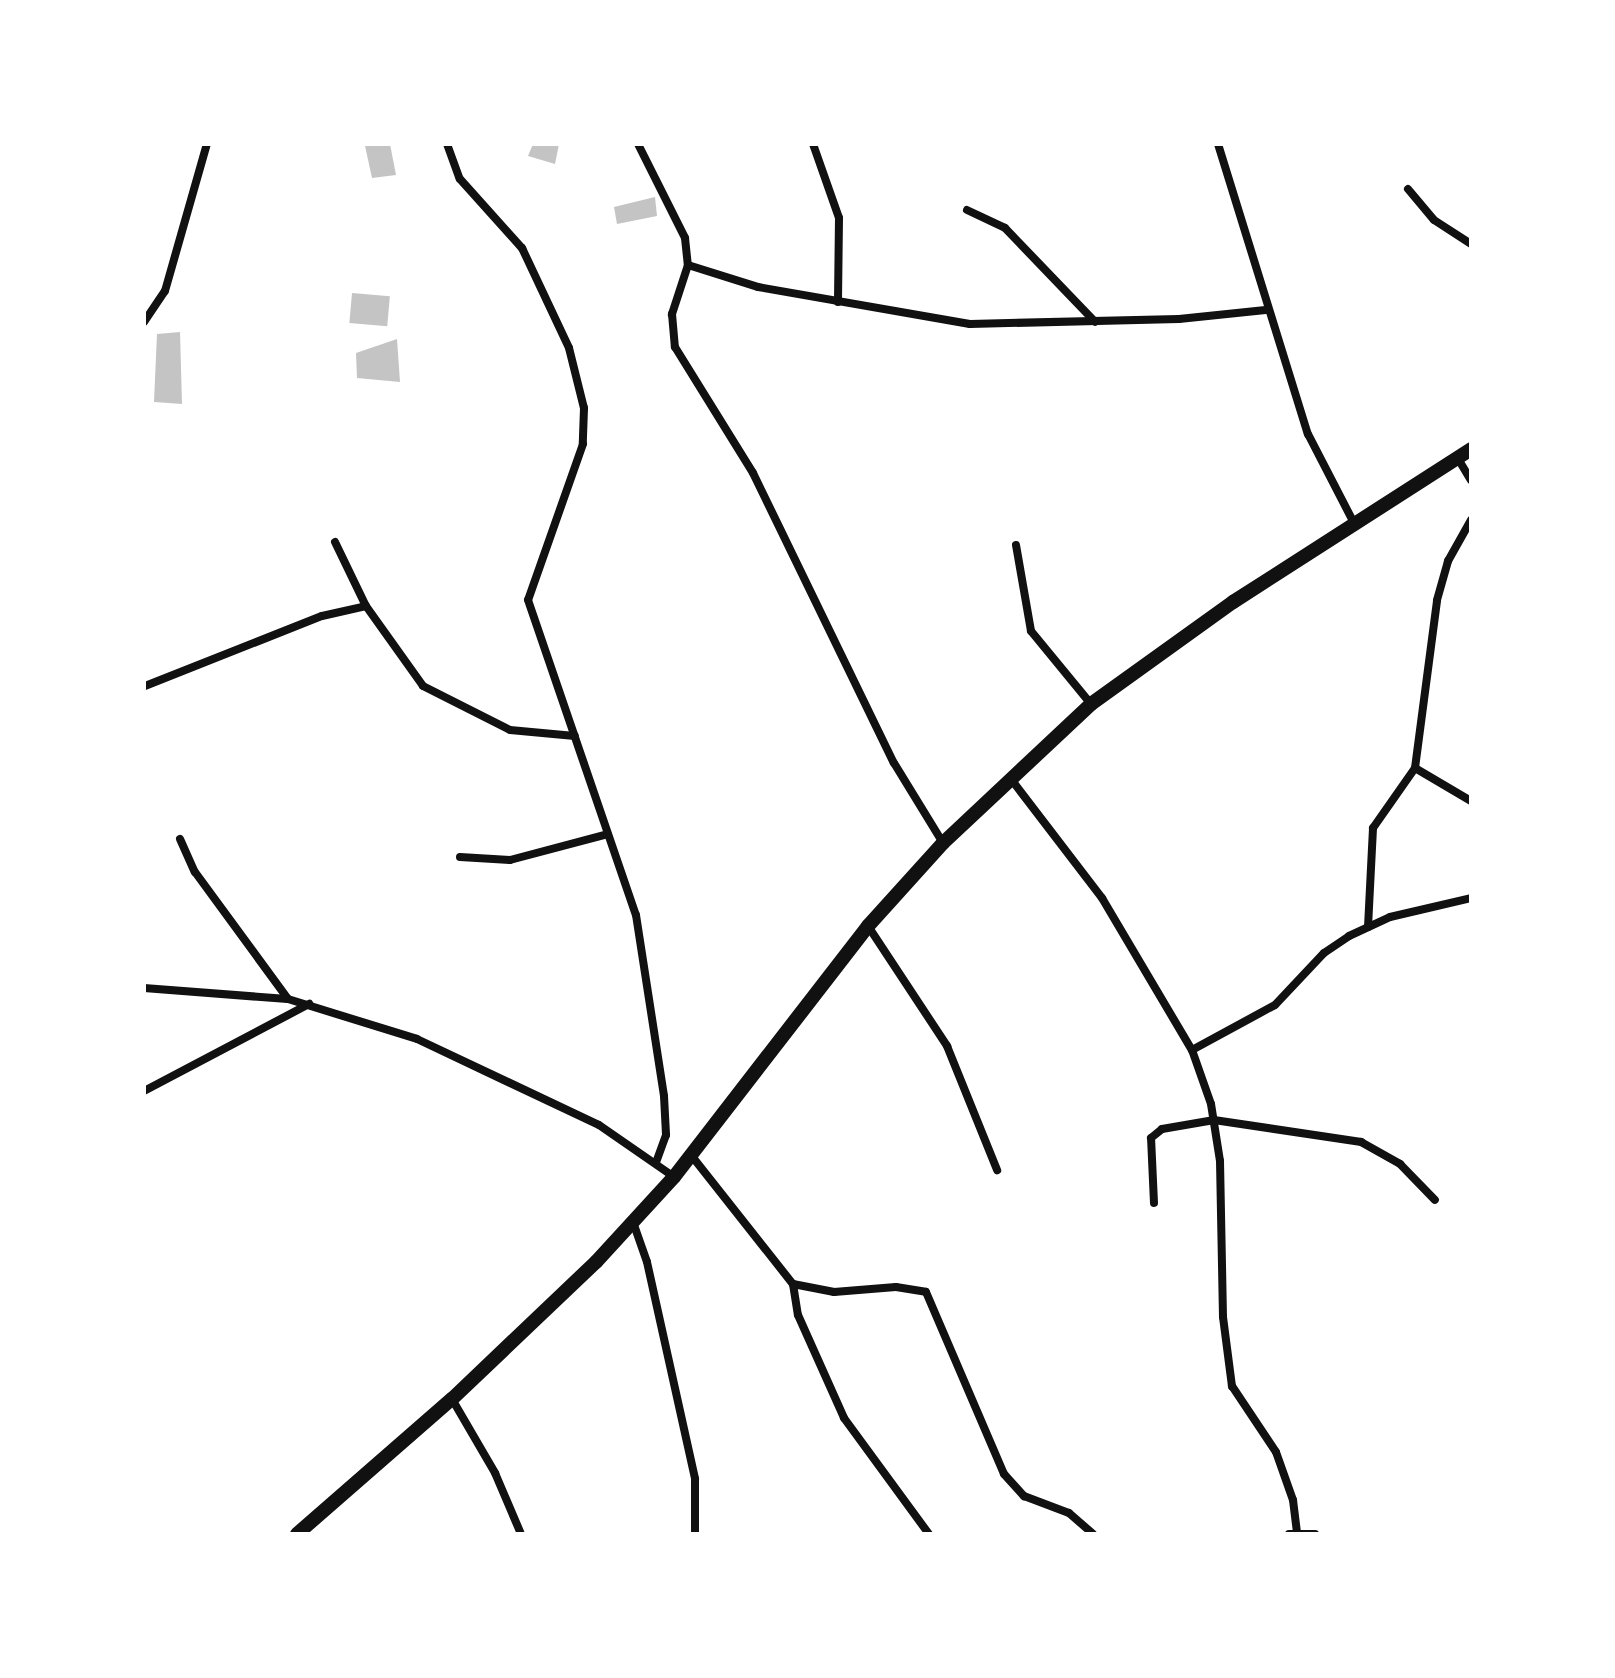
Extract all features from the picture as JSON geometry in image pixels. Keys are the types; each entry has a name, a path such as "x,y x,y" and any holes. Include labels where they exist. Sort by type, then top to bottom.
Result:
{"main road":[{"path":"297,1534 452,1399 633,1222 674,1177 868,926 943,843 1091,704 1354,523 1471,449"}],"street":[{"path":"144,320 165,291 207,144"},
{"path":"447,144 460,179 528,260 569,348 584,408 583,444 528,600 636,915 648,979 666,1135 656,1162"},
{"path":"638,144 678,222 688,265 672,314 675,347 753,473 894,763 943,843"},
{"path":"813,144 839,218 838,302"},
{"path":"1218,144 1266,310 1308,434 1354,523"},
{"path":"1408,189 1434,220 1471,244"},
{"path":"967,210 1005,228 1095,322"},
{"path":"688,265 758,287 970,324 1095,322 1266,310"},
{"path":"1457,457 1471,480"},
{"path":"1368,927 1373,828 1415,768 1437,600 1448,561 1471,521"},
{"path":"335,542 366,606 423,686 510,730 575,736"},
{"path":"1016,545 1031,631 1091,704"},
{"path":"145,686 322,616 366,606"},
{"path":"1415,768 1471,801"},
{"path":"1011,779 1102,898 1192,1050 1214,1120 1232,1386 1276,1452 1293,1500 1297,1534"},
{"path":"460,857 510,860 608,834"},
{"path":"180,839 195,872 288,999"},
{"path":"1192,1050 1275,1005 1324,953 1368,927 1432,904 1471,898"},
{"path":"868,926 947,1046 997,1170"},
{"path":"144,988 288,999 417,1039 599,1125 674,1177"},
{"path":"144,1091 309,1004"},
{"path":"1154,1203 1151,1138 1162,1129 1214,1120 1361,1142 1400,1164 1435,1200"},
{"path":"691,1155 793,1284 807,1291 896,1287 926,1292 1004,1474 1024,1496 1069,1513 1093,1534"},
{"path":"633,1222 647,1262 695,1479 695,1534"},
{"path":"793,1284 798,1315 844,1418 929,1534"},
{"path":"452,1399 495,1473 521,1534"},
{"path":"1289,1534 1315,1534"}],"building":[{"path":"390,144 396,175 372,178 365,146"},
{"path":"533,144 559,144 555,164 528,156"},
{"path":"655,197 657,216 617,224 614,207"},
{"path":"352,293 390,296 387,326 349,323"},
{"path":"180,332 182,404 154,402 157,334"},
{"path":"397,339 400,382 357,378 356,353"}]}
